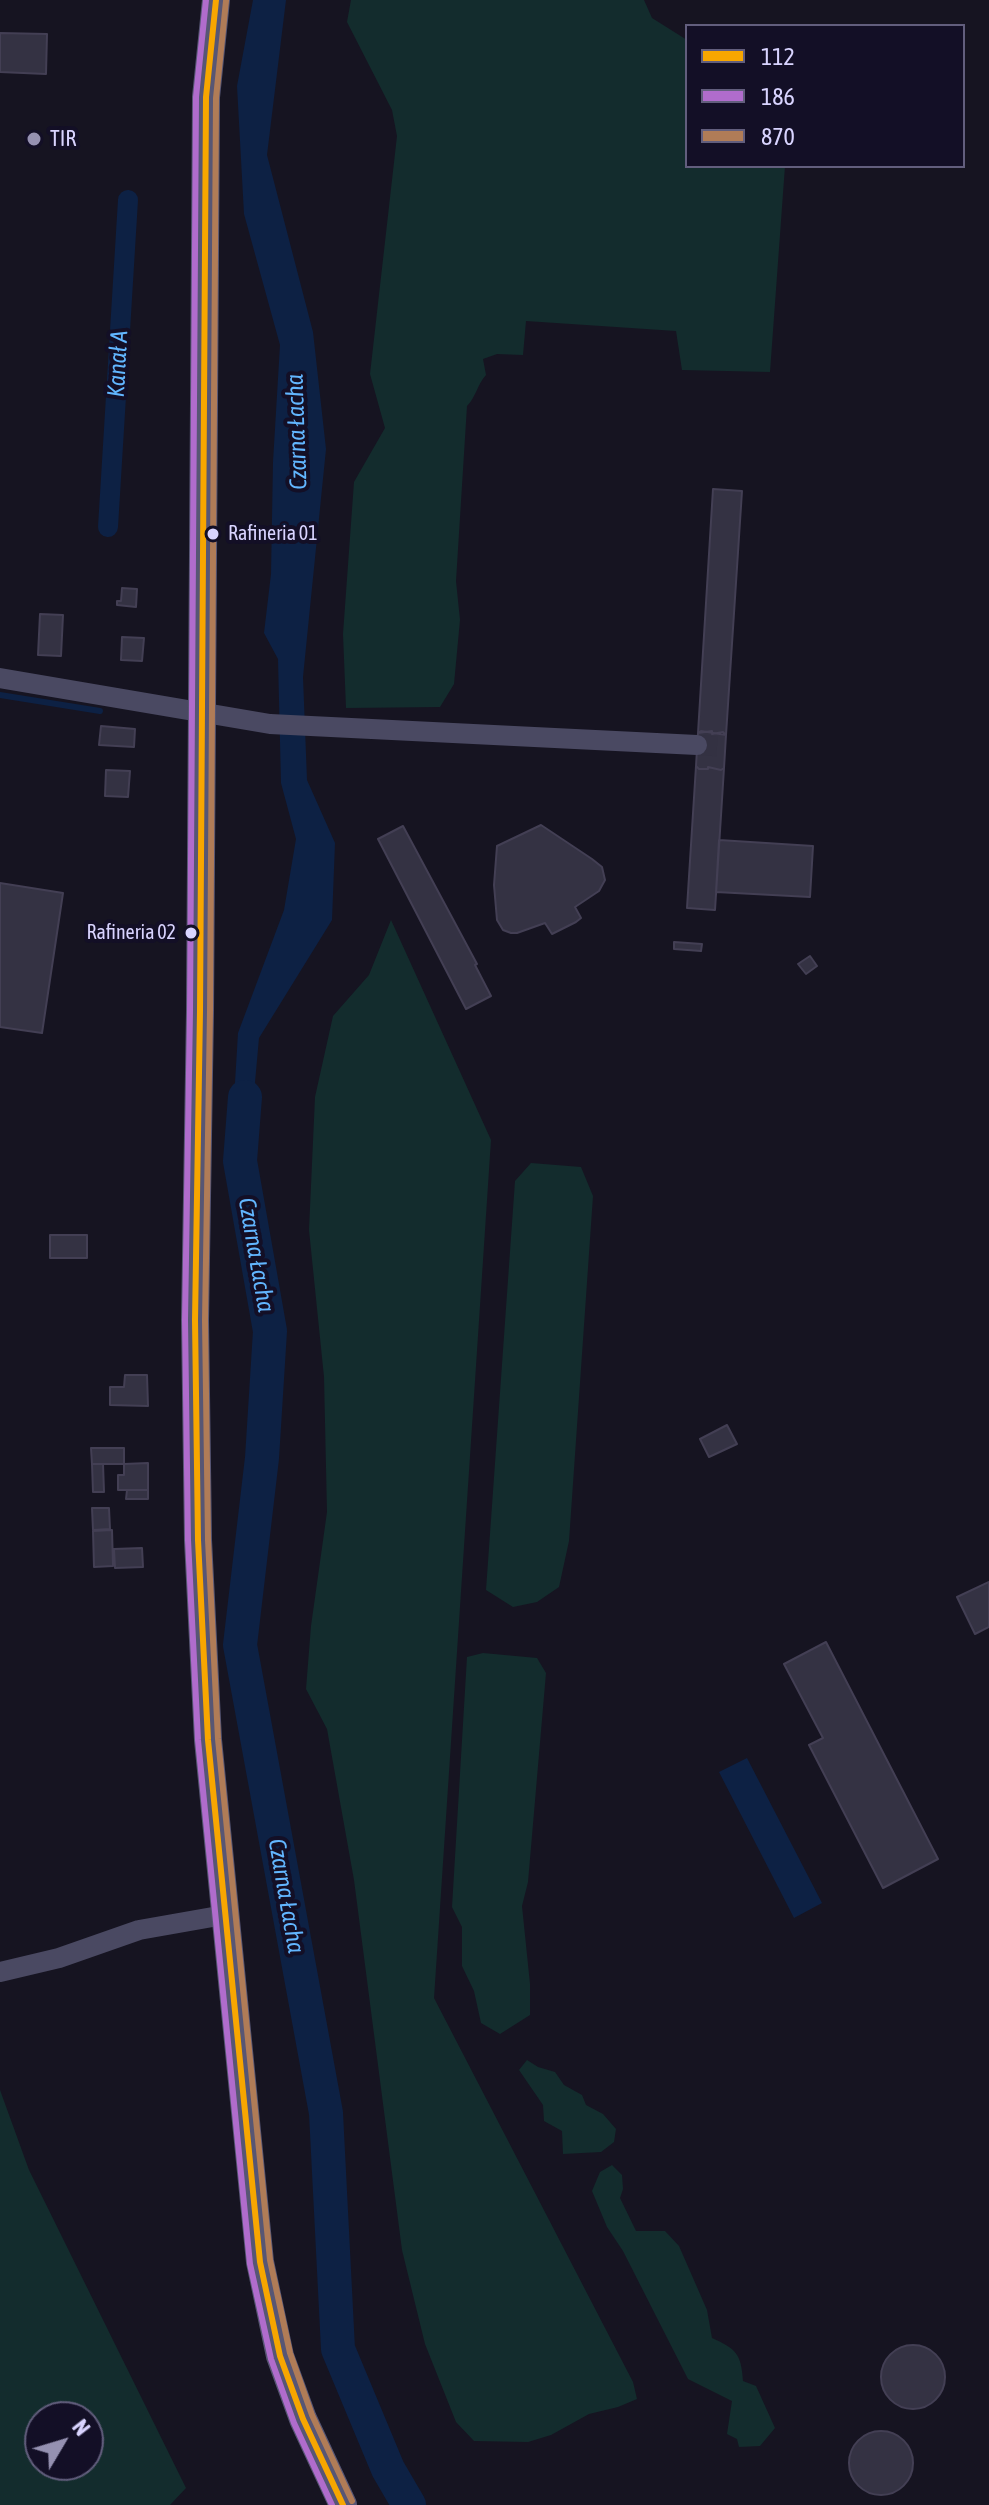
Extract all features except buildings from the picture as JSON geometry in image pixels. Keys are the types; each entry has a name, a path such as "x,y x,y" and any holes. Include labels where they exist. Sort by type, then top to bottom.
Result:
{"main road":[{"path":"216,0 206,97 195,1320 198,1540 208,1740 262,2273 280,2356 303,2419 343,2505"}],"street":[{"path":"0,678 270,724 697,745"},
{"path":"0,1972 59,1958 139,1930 225,1925"}],"green space":[{"path":"351,0 644,0 652,18 685,39 685,168 785,168 770,372 682,370 676,331 526,321 523,355 497,354 483,359 486,375 467,406 456,581 460,620 454,684 440,707 346,708 343,634 354,482 385,428 370,374 397,136 392,110 347,22"},
{"path":"391,920 491,1140 434,1998 633,2382 637,2399 589,2414 551,2435 528,2442 474,2441 456,2422 425,2344 402,2250 354,1880 327,1729 306,1689 311,1626 327,1512 324,1377 309,1230 315,1097 333,1016 369,975"},
{"path":"531,1163 581,1167 593,1196 569,1541 559,1587 537,1602 513,1607 486,1590 515,1181"},
{"path":"483,1653 537,1658 546,1673 528,1882 522,1906 530,2015 500,2034 481,2023 474,1991 462,1966 462,1927 452,1907 467,1657"},
{"path":"527,2060 555,2072 564,2085 582,2095 586,2105 603,2114 616,2129 614,2142 601,2152 563,2154 562,2131 544,2121 543,2105 519,2070"},
{"path":"0,2090 29,2170 186,2488 170,2505 0,2505"},
{"path":"612,2165 622,2175 620,2198 636,2231 665,2231 679,2246 707,2310 712,2338 736,2353 743,2381 756,2386 775,2428 760,2446 739,2447 737,2439 727,2434 732,2401 688,2379 623,2251 607,2227 592,2191 600,2172"}],"water":[{"path":"253,0 286,0 267,155 313,332 326,449 303,677 307,780 335,843 332,920 259,1038 248,1160 233,1116 238,1033 284,910 296,839 281,783 278,659 264,633 271,574 280,345 244,214 237,86"},
{"path":"747,1758 822,1903 794,1918 719,1772"}],"waterway":[{"name":"Kanał A","path":"108,527 128,200"},
{"path":"0,695 100,711"},
{"name":"Czarna Łacha","path":"245,1097 240,1161 270,1331 262,1458 240,1645 326,2113 338,2349 388,2469 409,2505"}],"tunnel":[{"path":"697,745 726,747"}],"transit line":[{"name":"186","path":"206,0 196,97 185,1320 188,1540 198,1740 250,2264 271,2359 294,2423 332,2505"},
{"name":"112","path":"216,0 206,97 195,1320 198,1540 208,1740 260,2262 280,2356 303,2419 343,2505"},
{"name":"870","path":"226,1 216,98 205,1320 208,1540 218,1739 270,2260 290,2353 312,2415 352,2501"}],"place":[{"name":"TIR","path":"34,139"},
{"name":"Rafineria 01","path":"213,534"},
{"name":"Rafineria 02","path":"191,933"}]}
